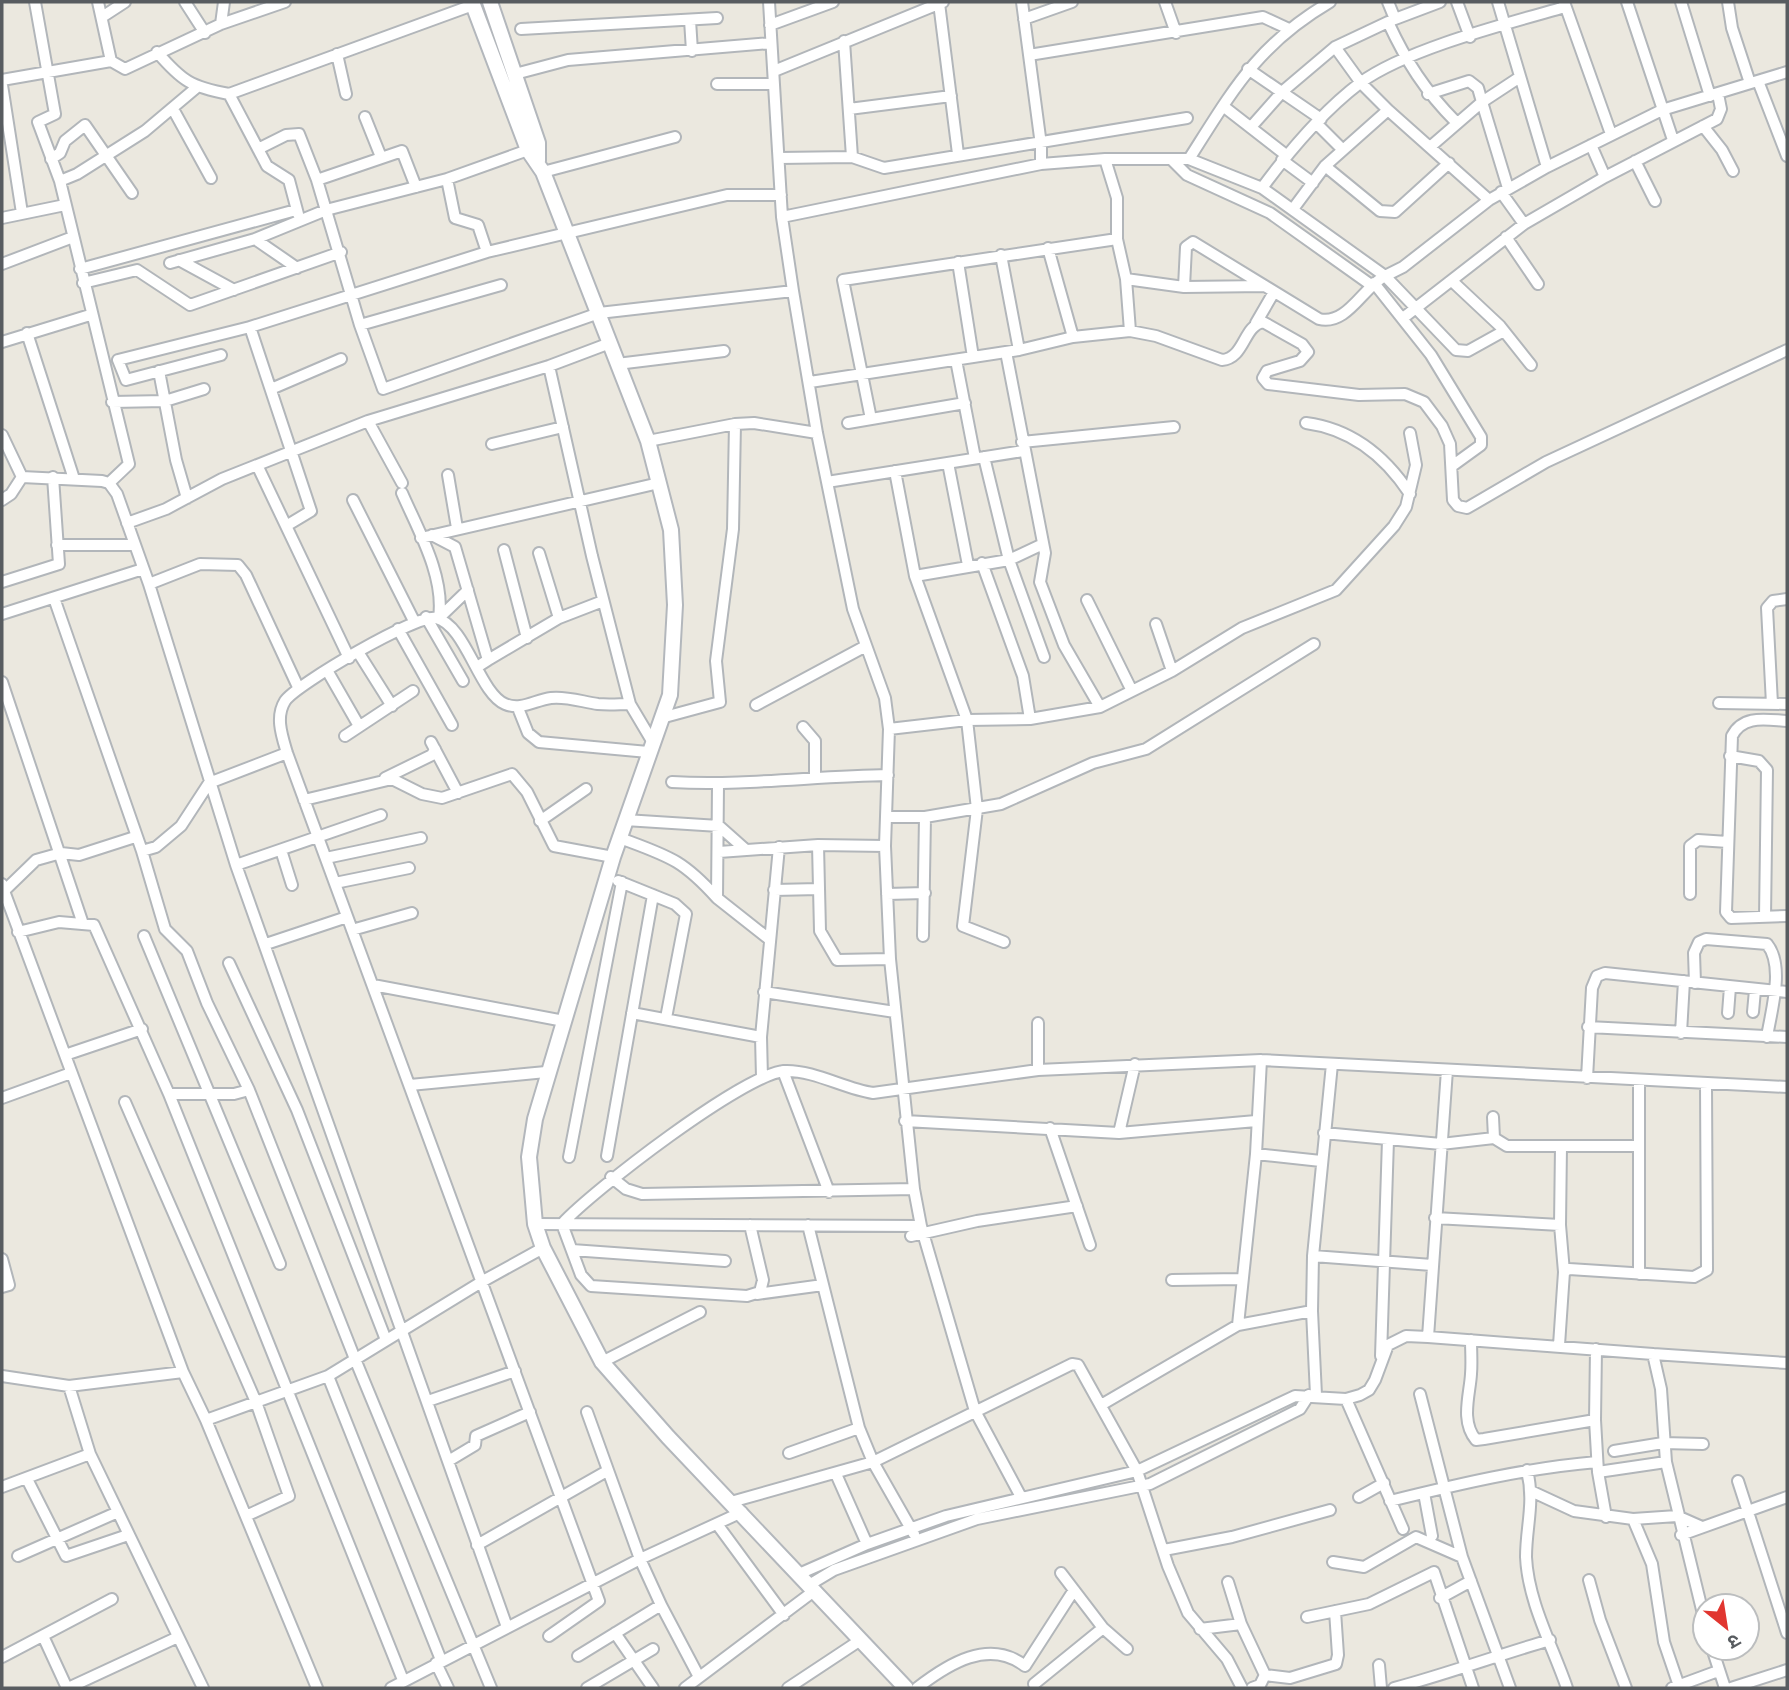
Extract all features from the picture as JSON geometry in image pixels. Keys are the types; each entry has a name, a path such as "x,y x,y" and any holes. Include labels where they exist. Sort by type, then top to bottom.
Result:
{"street":[{"path":"35,2 55,114 38,122 60,181 90,315 129,464 109,483"},
{"path":"98,2 111,61"},
{"path":"102,17 125,2"},
{"path":"185,2 205,33"},
{"path":"221,24 224,2"},
{"path":"22,213 6,134 2,83 49,70 111,61 125,69 221,24 285,2"},
{"path":"490,2 540,148 536,161"},
{"path":"769,2 782,217 793,291 827,482 864,647 885,698 889,729 885,846 890,959 901,1089 914,1189 922,1230 975,1411 1021,1497"},
{"path":"770,25 833,2"},
{"path":"774,71 941,2 958,154"},
{"path":"1022,2 1041,145 1041,164"},
{"path":"1024,19 1072,2"},
{"path":"1165,2 1176,33"},
{"path":"1189,159 1248,69 1273,41 1330,2"},
{"path":"1388,2 1391,20 1405,60 1428,94 1456,122"},
{"path":"1251,127 1283,91 1335,47 1391,20 1440,2"},
{"path":"1457,2 1470,37"},
{"path":"1498,2 1547,167"},
{"path":"1627,2 1673,140"},
{"path":"1403,318 1524,224 1605,177 1703,126 1720,114 1681,2"},
{"path":"1728,2 1732,28 1787,156"},
{"path":"157,52 182,80 196,88 229,94 472,4 599,313 648,441 671,530 675,605 673,675 610,867 565,1021 546,1072 529,1157 535,1224 543,1248 602,1362 668,1437 906,1688"},
{"path":"1262,188 1284,157 1361,83 1405,60 1564,4 1611,134"},
{"path":"1029,55 1263,17 1289,29"},
{"path":"521,29 717,18"},
{"path":"690,20 692,51"},
{"path":"844,41 852,157"},
{"path":"515,74 570,60 771,43"},
{"path":"1335,47 1361,83 1388,110 1489,200"},
{"path":"337,54 346,94"},
{"path":"1248,69 1283,91 1319,122 1342,149"},
{"path":"1184,287 1186,247 1193,242 1326,321 1343,315 1372,284 1403,267 1489,200 1547,167 1662,110 1787,72"},
{"path":"1430,147 1456,122 1520,77"},
{"path":"1428,94 1469,81 1478,88 1505,190 1524,224"},
{"path":"716,84 774,84"},
{"path":"60,181 77,174 145,131 196,88"},
{"path":"229,94 273,172 289,180 298,215"},
{"path":"849,109 951,96"},
{"path":"1223,106 1251,127 1312,183"},
{"path":"173,109 211,178"},
{"path":"1293,209 1325,166 1388,110"},
{"path":"365,117 381,157"},
{"path":"779,158 852,157 884,168 958,154 1041,145 1187,118"},
{"path":"51,159 60,153 65,141 85,125 132,193"},
{"path":"1703,126 1722,150 1732,171"},
{"path":"258,149 286,135 299,134 341,252 360,325 383,389 599,313 793,291"},
{"path":"80,270 447,179 675,137"},
{"path":"1591,145 1605,177"},
{"path":"317,180 402,151 416,187"},
{"path":"1105,159 1117,198 1117,239 1126,279 1130,331"},
{"path":"782,217 1041,164 1105,159 1189,159 1270,213 1301,226 1325,243 1372,284 1403,318 1431,355 1482,441 1452,466"},
{"path":"1171,159 1182,172 1262,188 1293,209 1301,226"},
{"path":"1635,161 1655,201"},
{"path":"1325,166 1380,211 1395,212 1449,163"},
{"path":"447,179 455,218 478,225 487,252"},
{"path":"221,355 126,380 118,360 250,327 487,252 566,232 727,195 781,195"},
{"path":"2,218 65,205"},
{"path":"234,290 174,261 255,239 298,215"},
{"path":"2,264 73,237"},
{"path":"1506,237 1538,284"},
{"path":"255,239 297,268"},
{"path":"871,419 843,279 1117,239"},
{"path":"1325,243 1385,276 1418,308 1449,345 1462,352 1504,331"},
{"path":"1048,248 1073,337"},
{"path":"83,284 136,270 190,306 341,252"},
{"path":"1001,255 1019,350"},
{"path":"958,262 973,357"},
{"path":"1126,279 1184,287 1269,289"},
{"path":"1452,281 1504,331 1531,365"},
{"path":"360,325 501,285"},
{"path":"810,382 1019,350 1073,337 1130,331 1156,336 1222,360 1236,355 1256,323 1269,289"},
{"path":"2,342 90,315"},
{"path":"1256,323 1267,323 1302,344 1308,352 1300,361 1266,371 1263,374 1265,382 1359,395 1414,396 1424,402 1442,426 1450,444 1453,500 1458,506 1467,508 1546,462 1787,350"},
{"path":"250,327 311,511 286,526"},
{"path":"27,333 74,479"},
{"path":"127,523 166,509 257,465 368,421 549,366 610,343"},
{"path":"617,364 724,351"},
{"path":"1006,352 1045,553 1040,582 1064,645 1100,706"},
{"path":"271,389 341,359"},
{"path":"956,360 965,403 1009,560 1044,657"},
{"path":"549,366 603,601 630,704 650,747"},
{"path":"159,371 176,460 187,498"},
{"path":"112,402 164,401 204,389"},
{"path":"848,424 965,403"},
{"path":"368,421 427,536 440,596 439,618 502,704 518,708 554,698 599,704 630,704"},
{"path":"1306,422 1332,426 1354,438 1395,472 1410,494"},
{"path":"648,441 735,424 754,423 817,433"},
{"path":"661,718 720,702 716,661 733,529 735,424"},
{"path":"492,444 563,427"},
{"path":"827,482 980,458 1023,447 1174,427"},
{"path":"889,729 967,720 1030,719 1100,706 1172,671 1242,628 1336,590 1394,526 1410,494 1416,465 1410,433"},
{"path":"2,438 22,477"},
{"path":"948,463 968,565"},
{"path":"257,465 354,655 391,706"},
{"path":"895,471 915,576 967,720 977,809 963,926 1004,942"},
{"path":"448,475 457,528"},
{"path":"22,477 53,477 109,483 117,494 149,584 236,865 450,1460 507,1627"},
{"path":"2,500 22,477"},
{"path":"2,582 56,566 59,552 53,477"},
{"path":"427,536 659,483"},
{"path":"353,500 414,621"},
{"path":"427,536 455,547 488,660"},
{"path":"915,576 1009,560 1043,544"},
{"path":"59,552 135,545"},
{"path":"504,550 527,638"},
{"path":"540,553 559,618"},
{"path":"982,563 1023,676 1030,719"},
{"path":"149,584 200,565 238,565 246,575 298,687"},
{"path":"2,614 143,569"},
{"path":"468,590 439,618 426,617 414,621 298,687 285,702 279,715 287,753 599,1601 549,1636"},
{"path":"54,598 142,851 165,929 187,951 207,1003 249,1090 355,1359 491,1688"},
{"path":"1772,704 1767,608 1773,601 1787,599"},
{"path":"1087,600 1131,689"},
{"path":"477,667 559,618 603,601"},
{"path":"426,617 463,681"},
{"path":"1156,624 1172,671"},
{"path":"398,629 452,725"},
{"path":"887,817 925,817 1016,800 1093,764 1161,742 1215,704 1314,644"},
{"path":"756,705 864,647"},
{"path":"328,672 359,726"},
{"path":"2,682 83,924"},
{"path":"345,736 413,691"},
{"path":"1719,703 1787,704"},
{"path":"518,708 528,733 539,742 650,747"},
{"path":"1787,721 1742,723 1732,736 1728,916 1787,916"},
{"path":"803,727 815,741 815,776"},
{"path":"379,781 432,755 433,746 458,793"},
{"path":"142,851 156,847 181,826 209,783 287,753"},
{"path":"1730,756 1759,761 1767,770 1765,917"},
{"path":"304,800 392,779 432,797 442,798 512,775 527,792 554,846 610,867 622,882 676,904 686,914 666,1018"},
{"path":"672,782 718,785 815,776 888,775"},
{"path":"717,898 718,785"},
{"path":"540,821 586,789"},
{"path":"236,865 381,815"},
{"path":"923,936 925,817"},
{"path":"625,820 719,826 746,850"},
{"path":"135,837 79,855 61,853 36,860 3,889 184,1372 317,1688"},
{"path":"326,858 421,838"},
{"path":"620,838 676,859 692,871 717,898 769,939"},
{"path":"1690,894 1690,846 1698,840 1728,842"},
{"path":"719,852 818,845 885,846"},
{"path":"818,845 820,931 837,960 890,959"},
{"path":"762,1078 764,992 779,848"},
{"path":"281,850 292,885"},
{"path":"335,883 409,868"},
{"path":"569,1157 622,882"},
{"path":"775,890 819,889"},
{"path":"887,894 925,893"},
{"path":"607,1156 653,895"},
{"path":"352,930 412,913"},
{"path":"266,944 347,917"},
{"path":"18,932 59,922 94,925 169,1094 403,1680"},
{"path":"144,936 280,1264"},
{"path":"1681,1032 1694,953 1699,942 1706,939 1764,943 1772,949 1774,993 1767,1037"},
{"path":"229,963 297,1110 386,1340"},
{"path":"1587,1077 1588,1027 1592,988 1597,976 1605,973 1774,993 1787,992"},
{"path":"373,985 565,1021"},
{"path":"1728,1013 1730,987"},
{"path":"1753,1012 1755,990"},
{"path":"764,992 895,1012"},
{"path":"632,1013 761,1037"},
{"path":"1038,1023 1038,1070"},
{"path":"1588,1027 1787,1037"},
{"path":"65,1055 142,1029"},
{"path":"1238,1325 1256,1154 1261,1060"},
{"path":"562,1224 611,1177 762,1078 783,1071 800,1072 852,1090 873,1093 1038,1070 1261,1060 1706,1085 1713,1082 1787,1087"},
{"path":"1119,1133 1135,1064"},
{"path":"813,1590 834,1570 977,1520 1143,1486 1300,1409 1312,1395 1313,1256 1332,1064"},
{"path":"1428,1337 1447,1070"},
{"path":"783,1071 829,1192"},
{"path":"410,1085 546,1072"},
{"path":"2,1098 71,1073"},
{"path":"1639,1081 1639,1274"},
{"path":"1564,1272 1569,1269 1694,1277 1707,1270 1706,1085"},
{"path":"169,1094 249,1090"},
{"path":"125,1102 256,1402 289,1496 246,1516"},
{"path":"1493,1117 1494,1138"},
{"path":"905,1121 1119,1133 1256,1121"},
{"path":"1050,1128 1090,1245"},
{"path":"1324,1133 1441,1144 1494,1138 1507,1146 1639,1146"},
{"path":"1381,1359 1388,1140"},
{"path":"1559,1345 1564,1272 1560,1225 1561,1146"},
{"path":"1256,1154 1321,1161"},
{"path":"611,1177 626,1189 642,1194 914,1189"},
{"path":"535,1224 808,1224 922,1230 1077,1206"},
{"path":"1436,1219 1560,1225"},
{"path":"562,1224 581,1275 591,1286 687,1294 757,1294 823,1285"},
{"path":"808,1224 859,1428 873,1462 917,1539"},
{"path":"750,1225 763,1280 757,1294"},
{"path":"911,1236 922,1230"},
{"path":"206,1420 328,1376 482,1280 543,1248"},
{"path":"572,1250 725,1261"},
{"path":"1313,1256 1432,1265"},
{"path":"2,1259 9,1285 2,1287"},
{"path":"1172,1280 1241,1279"},
{"path":"1101,1405 1238,1325 1312,1311"},
{"path":"602,1362 700,1312"},
{"path":"685,1688 783,1615 867,1544 976,1507 1137,1471 1295,1396 1346,1399 1369,1390 1388,1345 1406,1336 1787,1363"},
{"path":"1471,1339 1471,1375 1467,1390 1472,1435 1476,1440 1595,1420"},
{"path":"1596,1349 1595,1420 1598,1467 1606,1517"},
{"path":"1653,1354 1661,1390 1666,1462 1681,1535 1697,1592"},
{"path":"391,1688 640,1559 717,1524 737,1507 873,1462 1072,1364 1082,1370 1137,1471 1168,1566 1188,1613 1227,1659 1242,1688"},
{"path":"428,1401 515,1371"},
{"path":"2,1376 69,1386 184,1372"},
{"path":"328,1376 448,1688"},
{"path":"69,1386 90,1454 203,1688"},
{"path":"1420,1394 1462,1557 1510,1688"},
{"path":"1346,1399 1403,1529"},
{"path":"450,1460 475,1445 476,1436 530,1412"},
{"path":"587,1412 640,1559 699,1677"},
{"path":"789,1453 859,1428"},
{"path":"1197,1442 1205,1457"},
{"path":"1614,1451 1663,1443 1703,1444"},
{"path":"2,1487 90,1454"},
{"path":"1390,1501 1443,1486 1527,1470 1666,1462"},
{"path":"1527,1470 1533,1492 1526,1558 1534,1600 1567,1688"},
{"path":"477,1545 607,1471"},
{"path":"836,1474 867,1544"},
{"path":"27,1479 55,1540 66,1556 128,1535"},
{"path":"1738,1480 1787,1633"},
{"path":"1359,1497 1384,1483"},
{"path":"1533,1492 1574,1511 1633,1520 1677,1516 1702,1527"},
{"path":"1424,1493 1432,1536"},
{"path":"1681,1535 1787,1497"},
{"path":"1164,1550 1232,1538 1330,1510"},
{"path":"18,1556 118,1512"},
{"path":"1633,1520 1652,1563 1664,1642 1675,1687 1718,1671"},
{"path":"717,1524 783,1615"},
{"path":"1333,1562 1364,1567 1416,1537 1462,1557"},
{"path":"1307,1617 1369,1604 1434,1572 1440,1598 1473,1688"},
{"path":"1061,1573 1103,1628 1126,1649"},
{"path":"1589,1580 1600,1620 1626,1688"},
{"path":"1440,1598 1471,1581"},
{"path":"1228,1582 1241,1624 1265,1675"},
{"path":"1025,1667 1074,1590"},
{"path":"2,1657 112,1600"},
{"path":"578,1656 662,1605"},
{"path":"1265,1675 1290,1678 1336,1664 1338,1655 1335,1611"},
{"path":"1200,1629 1241,1624"},
{"path":"917,1688 952,1663 976,1654 1014,1657 1025,1667 1035,1686 1103,1628"},
{"path":"615,1633 653,1688"},
{"path":"43,1636 67,1688 178,1637"},
{"path":"1394,1688 1550,1640"},
{"path":"788,1688 859,1641"},
{"path":"587,1688 653,1649"},
{"path":"1716,1662 1725,1688"},
{"path":"1379,1665 1381,1688"},
{"path":"1731,1688 1787,1670"},
{"path":"1252,1688 1260,1685 1265,1675"}]}
